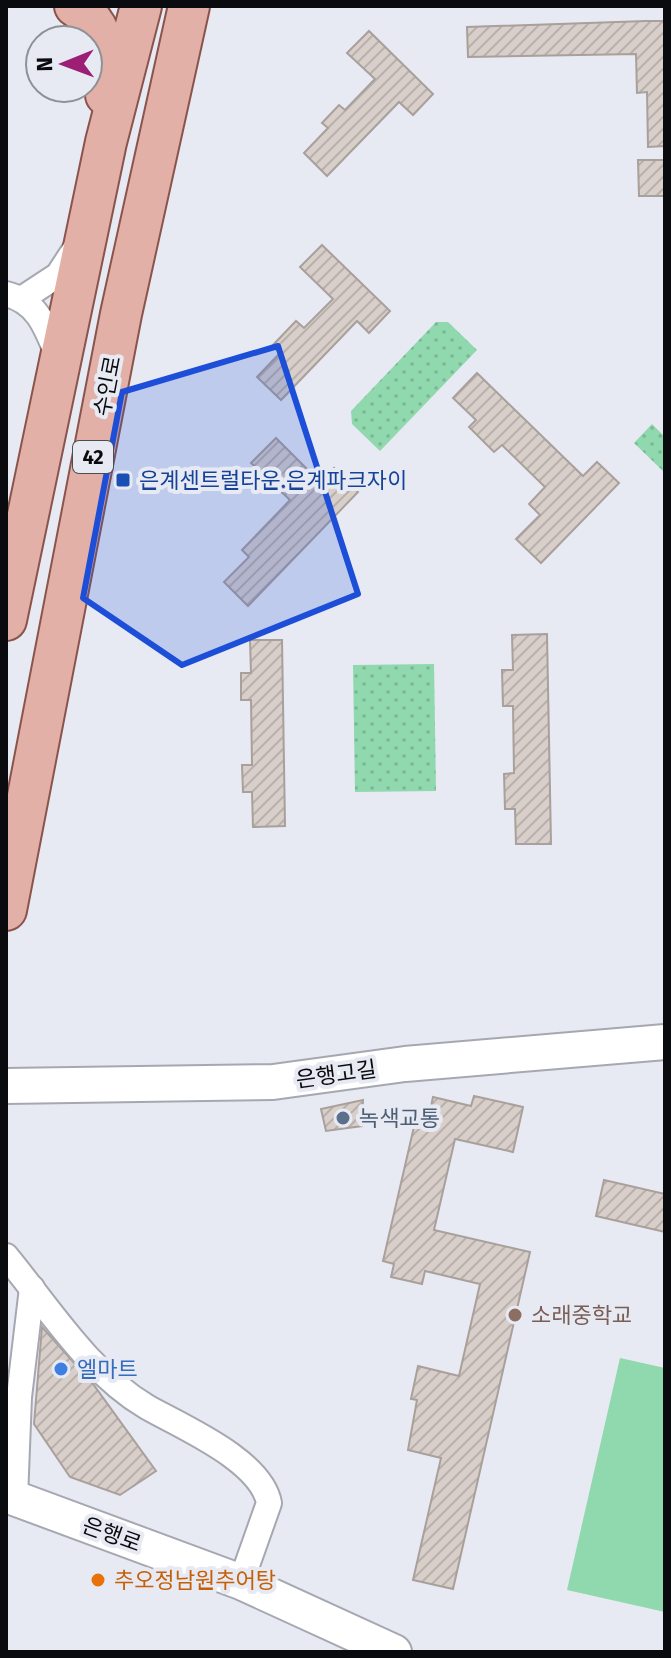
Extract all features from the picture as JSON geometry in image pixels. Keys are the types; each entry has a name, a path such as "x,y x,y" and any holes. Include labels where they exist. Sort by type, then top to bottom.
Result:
{"main road":[{"path":"75,6 93,21 103,42 106,142"},
{"name":"42","path":"6,620 106,142 141,6"},
{"name":"수인로","path":"6,910 121,314 189,6"}],"street":[{"path":"59,359 44,323 14,296 58,275 86,233"},
{"name":"은행고길","path":"6,1086 273,1082 405,1064 665,1042"},
{"path":"6,1256 98,1369 121,1391 212,1442 267,1490 269,1503 241,1582"},
{"path":"11,1496 32,1288"},
{"name":"은행로","path":"11,1496 241,1582 394,1652"}],"highlighted area":[{"path":"278,346 358,594 182,665 83,598 122,392"}],"green space":[{"path":"436,322 448,322 477,350 380,451 352,424 351,411"},
{"path":"652,424 665,437 665,473 634,443"},
{"path":"434,664 436,791 355,792 353,665"},
{"path":"620,1358 665,1368 665,1612 567,1590"}],"building":[{"path":"665,21 665,146 648,147 647,92 637,93 636,54 468,57 467,27"},
{"path":"369,31 433,94 413,115 399,102 327,176 304,153 328,128 322,123 339,105 345,110 375,79 347,53"},
{"path":"638,160 665,160 665,196 639,196"},
{"path":"322,245 390,311 369,333 357,321 281,400 257,377 280,353 272,346 296,321 304,328 333,299 300,267"},
{"path":"477,373 583,476 597,462 619,483 541,563 516,539 540,515 529,504 545,487 502,445 494,452 469,427 476,420 453,398"},
{"path":"276,438 321,483 334,468 358,492 248,606 224,582 249,557 242,550 290,500 251,463"},
{"path":"547,634 551,844 516,844 515,809 505,809 504,774 514,773 513,706 503,706 502,670 513,670 512,635"},
{"path":"250,640 282,640 285,826 253,827 252,792 243,792 242,765 252,765 251,700 241,700 241,673 251,673"},
{"path":"474,1096 523,1107 513,1152 455,1139 434,1230 530,1252 453,1589 413,1580 441,1458 408,1450 417,1400 411,1399 418,1366 459,1376 480,1284 425,1271 422,1284 391,1277 394,1264 383,1261 416,1118 428,1121 433,1097 471,1106"},
{"name":"녹색교통","path":"363,1100 362,1126 326,1131 321,1109"},
{"path":"604,1180 665,1194 665,1232 596,1216"},
{"name":"엘마트","path":"42,1327 93,1384 156,1471 120,1495 70,1477 34,1424"}],"place":[{"name":"은계센트럴타운.은계파크자이","path":"123,480"},
{"name":"녹색교통","path":"343,1118"},
{"name":"소래중학교","path":"515,1315"},
{"name":"엘마트","path":"61,1369"},
{"name":"추오정남원추어탕","path":"98,1580"}]}
